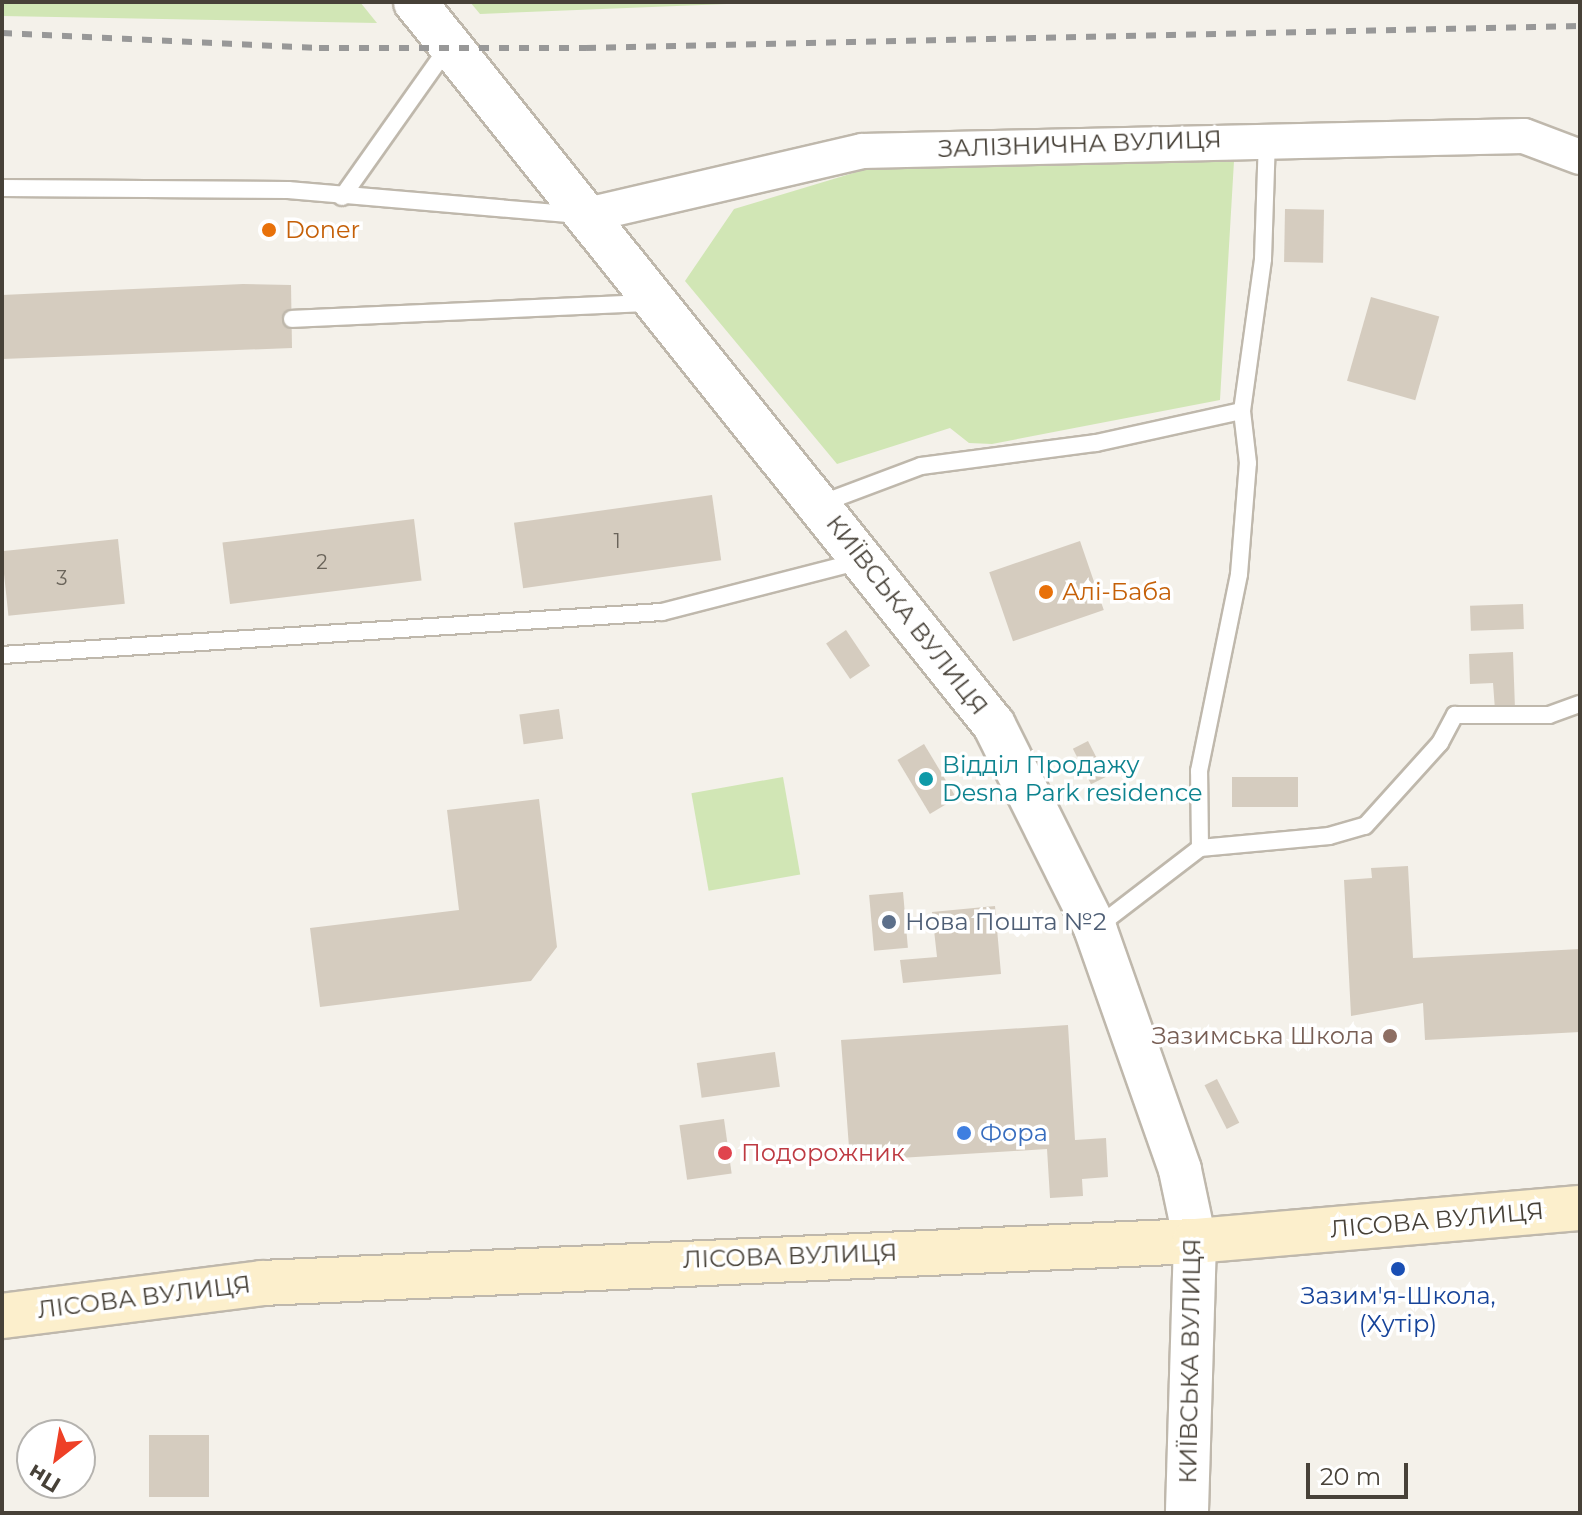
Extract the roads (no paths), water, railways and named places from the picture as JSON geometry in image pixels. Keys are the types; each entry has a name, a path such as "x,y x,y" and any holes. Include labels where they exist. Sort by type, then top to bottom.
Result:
{"main road":[{"name":"ЛІСОВА ВУЛИЦЯ","path":"2,1316 262,1283 505,1266 1195,1241 1580,1208"}],"street":[{"name":"КИЇВСЬКА ВУЛИЦЯ","path":"418,6 583,216 865,559 994,725 1095,928 1162,1108 1195,1241 1187,1513"},
{"name":"ЗАЛІЗНИЧНА ВУЛИЦЯ","path":"583,216 862,151 1267,137 1524,136 1580,157"}],"lane":[{"path":"342,197 449,46"},
{"path":"1200,848 1199,771 1239,574 1248,463 1242,411 1263,259 1267,137"},
{"path":"2,188 208,186 583,216"},
{"path":"292,319 654,303"},
{"path":"820,504 921,466 1082,445 1242,411"},
{"path":"2,655 662,612 865,559"},
{"path":"1095,928 1200,848 1365,826 1411,779 1455,715 1549,715 1580,704"}],"railway":[{"path":"2,33 319,48 586,48 1580,26"}],"place":[{"name":"Doner","path":"269,230"},
{"name":"Алі-Баба","path":"1046,592"},
{"name":"Відділ Продажу Desna Park residence","path":"926,779"},
{"name":"Нова Пошта №2","path":"889,922"},
{"name":"Зазимська Школа","path":"1390,1036"},
{"name":"Фора","path":"964,1133"},
{"name":"Подорожник","path":"725,1153"},
{"name":"Зазим'я-Школа, (Хутір)","path":"1398,1269"}]}
